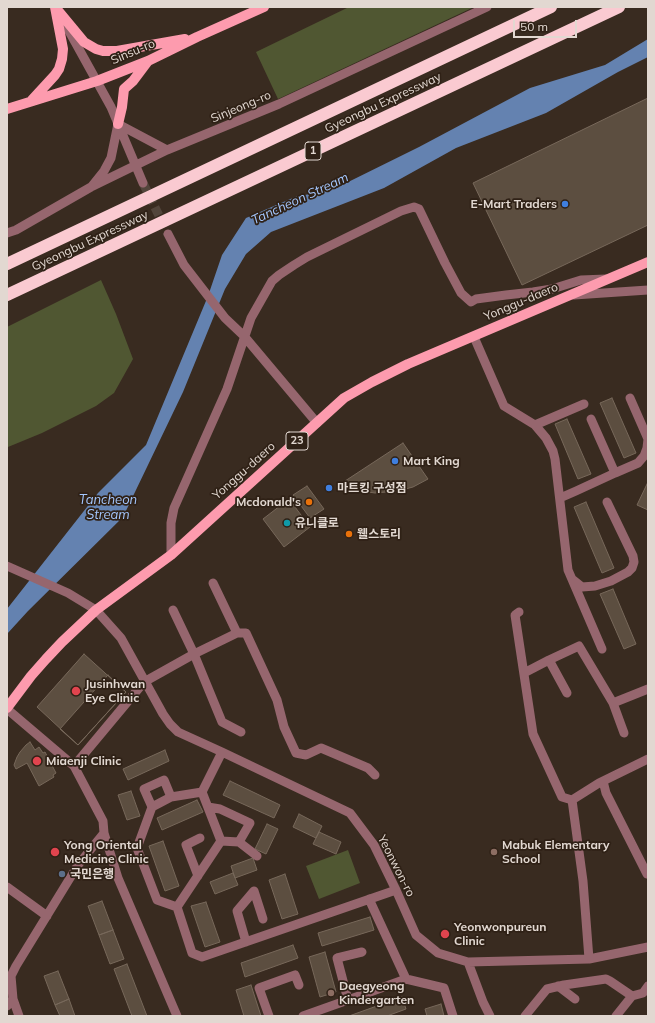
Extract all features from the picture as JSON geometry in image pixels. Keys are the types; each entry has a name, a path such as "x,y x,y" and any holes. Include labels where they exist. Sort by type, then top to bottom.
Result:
{"highway":[{"name":"Gyeongbu Expressway","path":"7,264 551,7"},
{"name":"Gyeongbu Expressway","path":"7,295 619,7"}],"main road":[{"path":"55,7 84,42 102,51 117,51 197,37"},
{"path":"32,101 55,75 62,59 62,49 55,7"},
{"name":"Sinsu-ro","path":"7,109 97,81 148,60 264,7"},
{"path":"118,124 124,89 133,81 148,60"},
{"name":"Yonggu-daero","path":"7,709 31,676 46,659 96,610 171,554 344,398 408,364 648,262"}],"street":[{"path":"55,7 111,107 143,183"},
{"name":"Sinjeong-ro","path":"7,233 91,187 167,150 280,104 487,7"},
{"path":"118,124 167,150"},
{"path":"91,187 104,171 111,158 118,124"},
{"path":"171,554 171,523 174,508 227,389 250,318 272,281 307,257 401,211 414,207 419,209 461,293 471,302 476,299 552,289 582,280 609,278"},
{"path":"168,234 184,265 225,318 244,336 317,423"},
{"path":"571,295 648,290"},
{"path":"474,337 504,406 535,425 546,438 553,451 568,570 602,649"},
{"path":"560,498 638,463 644,456 648,439 630,398"},
{"path":"535,425 584,404"},
{"path":"591,419 615,473"},
{"path":"572,579 582,587 590,587 611,581 628,572 632,568 634,562 633,556 607,502"},
{"name":"Yeonwon-ro","path":"7,566 68,593 96,610 121,638 163,714 178,732 350,813 374,845 416,935 438,953 468,962 589,959 648,947"},
{"path":"213,583 237,633"},
{"path":"173,610 194,654 222,722 241,732"},
{"path":"519,612 515,616 533,734 562,796 572,800"},
{"path":"74,766 144,682 194,654 237,633 246,632 277,700 284,727 296,753 306,755 321,748 368,768 375,775"},
{"path":"524,673 579,646 613,703 624,734"},
{"path":"550,660 567,694"},
{"path":"613,703 648,689"},
{"path":"7,709 74,766 103,822 104,833 118,878 177,1016"},
{"path":"220,841 202,792 222,752"},
{"path":"572,800 603,781 648,759"},
{"path":"171,798 164,780 144,789 152,807 137,848 157,900 177,906"},
{"path":"603,781 606,793 646,874 648,874"},
{"path":"152,807 171,798 202,792"},
{"path":"572,800 583,881 589,959"},
{"path":"208,806 220,809 250,823 239,842"},
{"path":"20,1016 10,1003 11,976 78,865 104,833"},
{"path":"198,876 186,845 200,838"},
{"path":"220,841 239,842 257,856"},
{"path":"177,906 220,841"},
{"path":"7,887 47,916"},
{"path":"177,906 192,953 202,957 396,890"},
{"path":"246,942 237,911 254,891 264,919"},
{"path":"369,899 406,979"},
{"path":"348,1000 337,958 362,952"},
{"path":"468,962 483,1002 490,1016"},
{"path":"269,1016 259,988 295,975 299,985"},
{"path":"303,1016 406,979 444,988 453,1016"},
{"path":"525,1016 547,989 558,986 606,979 632,996"},
{"path":"558,986 575,999"},
{"path":"616,1016 632,996 646,992"}],"green space":[{"path":"349,7 474,7 278,99 256,52"},
{"path":"101,280 133,359 114,393 96,406 42,433 8,447 7,327"},
{"path":"348,850 360,883 319,899 306,866"}],"water":[{"name":"Tancheon Stream","path":"648,39 648,57 618,72 546,113 456,148 384,188 271,232 246,254 225,289 183,392 123,517 28,611 7,634 7,609 98,493 146,445 208,296 222,255 246,218 295,197 334,189 419,147 530,88 605,65"}],"building":[{"name":"E-Mart Traders","path":"648,98 648,225 522,285 473,183"},
{"path":"612,398 636,453 624,458 600,403"},
{"path":"567,419 591,474 578,479 555,424"},
{"name":"Mart King","path":"403,443 428,479 413,487 398,491 375,493 355,490 342,483"},
{"path":"648,482 648,510 637,505"},
{"name":"Mcdonald's","path":"307,486 324,509 310,518 293,495"},
{"name":"유니클로","path":"289,499 310,527 284,547 263,519"},
{"path":"586,502 614,568 602,573 574,507"},
{"path":"613,589 636,644 624,649 600,594"},
{"path":"84,654 126,692 78,745 37,707"},
{"path":"108,675 126,692 78,745 60,729"},
{"path":"30,742 35,750 39,747 43,753 45,752 56,773 53,775 54,777 39,786 27,763 16,769 14,765 20,752"},
{"path":"165,750 169,761 128,780 123,769"},
{"path":"230,781 280,805 274,818 223,795"},
{"path":"131,791 140,816 127,820 118,795"},
{"path":"197,800 203,812 162,830 157,818"},
{"path":"299,814 322,826 316,838 293,827"},
{"path":"267,824 278,829 266,854 255,849"},
{"path":"319,832 341,842 336,854 313,844"},
{"path":"163,841 179,886 165,891 149,846"},
{"path":"253,858 257,870 235,878 231,866"},
{"path":"233,873 238,885 215,894 210,882"},
{"path":"285,874 298,914 282,919 269,880"},
{"path":"102,901 113,930 99,935 88,906"},
{"path":"206,902 220,942 205,947 191,906"},
{"path":"370,917 374,930 322,946 318,933"},
{"path":"113,930 124,959 110,964 99,935"},
{"path":"293,945 298,958 245,977 241,963"},
{"path":"325,952 336,992 320,997 309,957"},
{"path":"127,964 147,1016 132,1016 114,969"},
{"path":"58,971 69,999 55,1005 44,976"},
{"path":"251,985 261,1016 244,1016 236,990"},
{"path":"402,997 406,1009 387,1016 349,1016"},
{"path":"69,999 75,1016 60,1016 55,1005"},
{"path":"441,1004 444,1016 427,1016 425,1009"}],"tunnel":[{"path":"143,183 168,234"}],"place":[{"name":"E-Mart Traders","path":"565,204"},
{"name":"Mart King","path":"395,461"},
{"name":"마트킹 구성점","path":"329,488"},
{"name":"Mcdonald's","path":"309,502"},
{"name":"유니클로","path":"287,523"},
{"name":"웰스토리","path":"349,534"},
{"name":"Jusinhwan Eye Clinic","path":"76,691"},
{"name":"Miaenji Clinic","path":"37,761"},
{"name":"Yong Oriental Medicine Clinic","path":"55,852"},
{"name":"Mabuk Elementary School","path":"494,852"},
{"name":"국민은행","path":"62,874"},
{"name":"Yeonwonpureun Clinic","path":"445,934"},
{"name":"Daegyeong Kindergarten","path":"331,993"}]}
